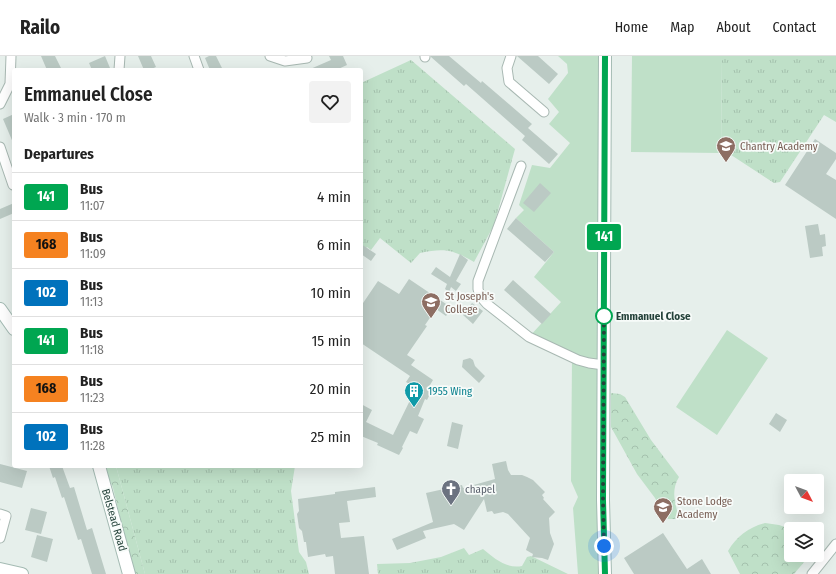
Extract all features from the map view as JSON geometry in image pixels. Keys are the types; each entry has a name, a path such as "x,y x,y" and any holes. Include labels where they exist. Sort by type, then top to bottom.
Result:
{"street":[{"path":"0,104 10,84 11,56"},
{"path":"119,68 120,56"},
{"path":"194,56 198,68"},
{"path":"270,56 285,61 307,58"},
{"path":"511,56 507,68 509,82 544,112"},
{"path":"605,56 603,500 605,574"},
{"path":"0,147 12,182"},
{"path":"521,166 478,281 480,296 487,304 529,337 578,360 604,365"},
{"path":"0,309 12,326"},
{"name":"Belstead Road","path":"101,468 130,574"},
{"path":"0,514 6,516 0,538"},
{"path":"812,574 836,544"},
{"path":"0,569 22,574"}],"green space":[{"path":"558,56 605,56 605,574 578,574 573,508 578,497 571,481 572,357 529,337 561,302 534,277 554,252 516,218 524,210 519,205 532,165 550,168 570,143 549,124 559,112 548,99 568,73 567,64"},
{"path":"632,56 722,56 721,153 631,152"},
{"path":"722,56 836,56 836,122 824,115 780,182 774,183 725,151 721,153"},
{"path":"411,60 515,149 494,225 474,262 454,252 435,250 420,253 411,263 380,238 371,250 367,247 363,252 363,82"},
{"path":"727,330 768,358 717,435 676,407"},
{"path":"611,393 620,394 625,397 651,440 679,477 676,482 674,493 679,519 668,519 666,517 655,498 637,474 611,427"},
{"path":"105,468 117,468 145,574 134,574 113,488"},
{"path":"117,468 295,468 291,491 299,552 306,562 309,574 145,574"},
{"path":"765,523 784,527 784,562 804,562 794,574 740,574 728,551 735,541 744,533"},
{"path":"464,548 469,555 483,549 491,556 511,566 522,566 527,557 531,556 568,574 378,574 377,564 410,563 441,557"}],"building":[{"path":"41,56 55,56 61,68 46,68"},
{"path":"105,56 110,68 91,68 89,63"},
{"path":"138,56 151,56 156,67 143,68"},
{"path":"209,56 216,56 222,68 209,68 205,58"},
{"path":"329,56 343,56 347,65 340,68 313,68 331,60"},
{"path":"431,56 449,56 481,83 482,81 532,124 528,128 558,154 549,164 522,140 525,136 466,84 464,86"},
{"path":"517,56 538,56 558,74 549,84"},
{"path":"12,115 12,140 3,119"},
{"path":"815,139 836,153 836,159 826,174 836,180 836,219 785,185"},
{"path":"540,183 551,193 534,212 523,203"},
{"path":"12,204 12,214 0,219 0,209"},
{"path":"516,218 554,252 545,262 507,229"},
{"path":"818,224 820,235 825,234 826,246 822,247 823,256 810,258 805,226"},
{"path":"363,245 376,254 371,261 363,255"},
{"path":"460,254 468,260 456,281 461,284 456,291 451,287 449,292 445,289 447,284 431,274 436,267 450,277"},
{"path":"409,279 452,308 446,316 436,309 425,325 427,326 407,355 415,360 411,365 433,380 427,390 431,392 427,400 425,399 418,416 424,419 417,434 410,431 399,455 377,445 378,443 363,437 363,405 372,410 366,422 393,435 416,388 406,382 410,376 363,344 363,303 378,281 399,294"},
{"path":"513,280 551,314 542,324 504,290"},
{"path":"472,303 483,311 473,324 463,315"},
{"path":"470,358 473,360 475,366 485,376 479,383 462,367 463,360"},
{"path":"776,413 787,420 780,432 769,424"},
{"path":"452,422 463,425 458,449 447,446"},
{"path":"506,461 511,475 522,475 533,480 545,492 542,495 544,498 543,499 555,512 549,518 550,533 554,544 548,560 532,557 533,554 526,550 530,538 508,514 503,512 494,514 492,511 487,512 484,499 464,530 454,524 423,531 426,538 397,550 392,539 433,522 426,493 462,485 463,488 495,479 492,464"},
{"path":"0,464 27,471 22,488 0,482"},
{"path":"50,468 63,468 70,488 74,487 87,530 92,528 106,574 92,574 81,539 78,540 64,497 62,498 55,477 53,478"},
{"path":"375,487 376,497 347,501 350,522 339,523 341,538 364,536 369,574 335,574 333,556 326,557 325,554 308,557 306,542 304,542 302,531 299,528 297,514 299,511 298,499 335,494 335,492"},
{"path":"31,508 47,512 41,534 25,530"},
{"path":"663,533 687,569 702,559 711,574 634,574 624,558"},
{"path":"37,535 53,539 47,562 31,557"}],"bus line":[{"name":"141","path":"605,56 603,500 605,574"}],"place":[{"name":"Chantry Academy","path":"726,163"},
{"name":"Emmanuel Close","path":"604,316"},
{"name":"St Joseph's College","path":"431,319"},
{"name":"1955 Wing","path":"414,408"},
{"name":"chapel","path":"451,506"},
{"name":"Stone Lodge Academy","path":"663,524"}],"route":[{"path":"604,316 604,310 603,500 604,546"}]}
